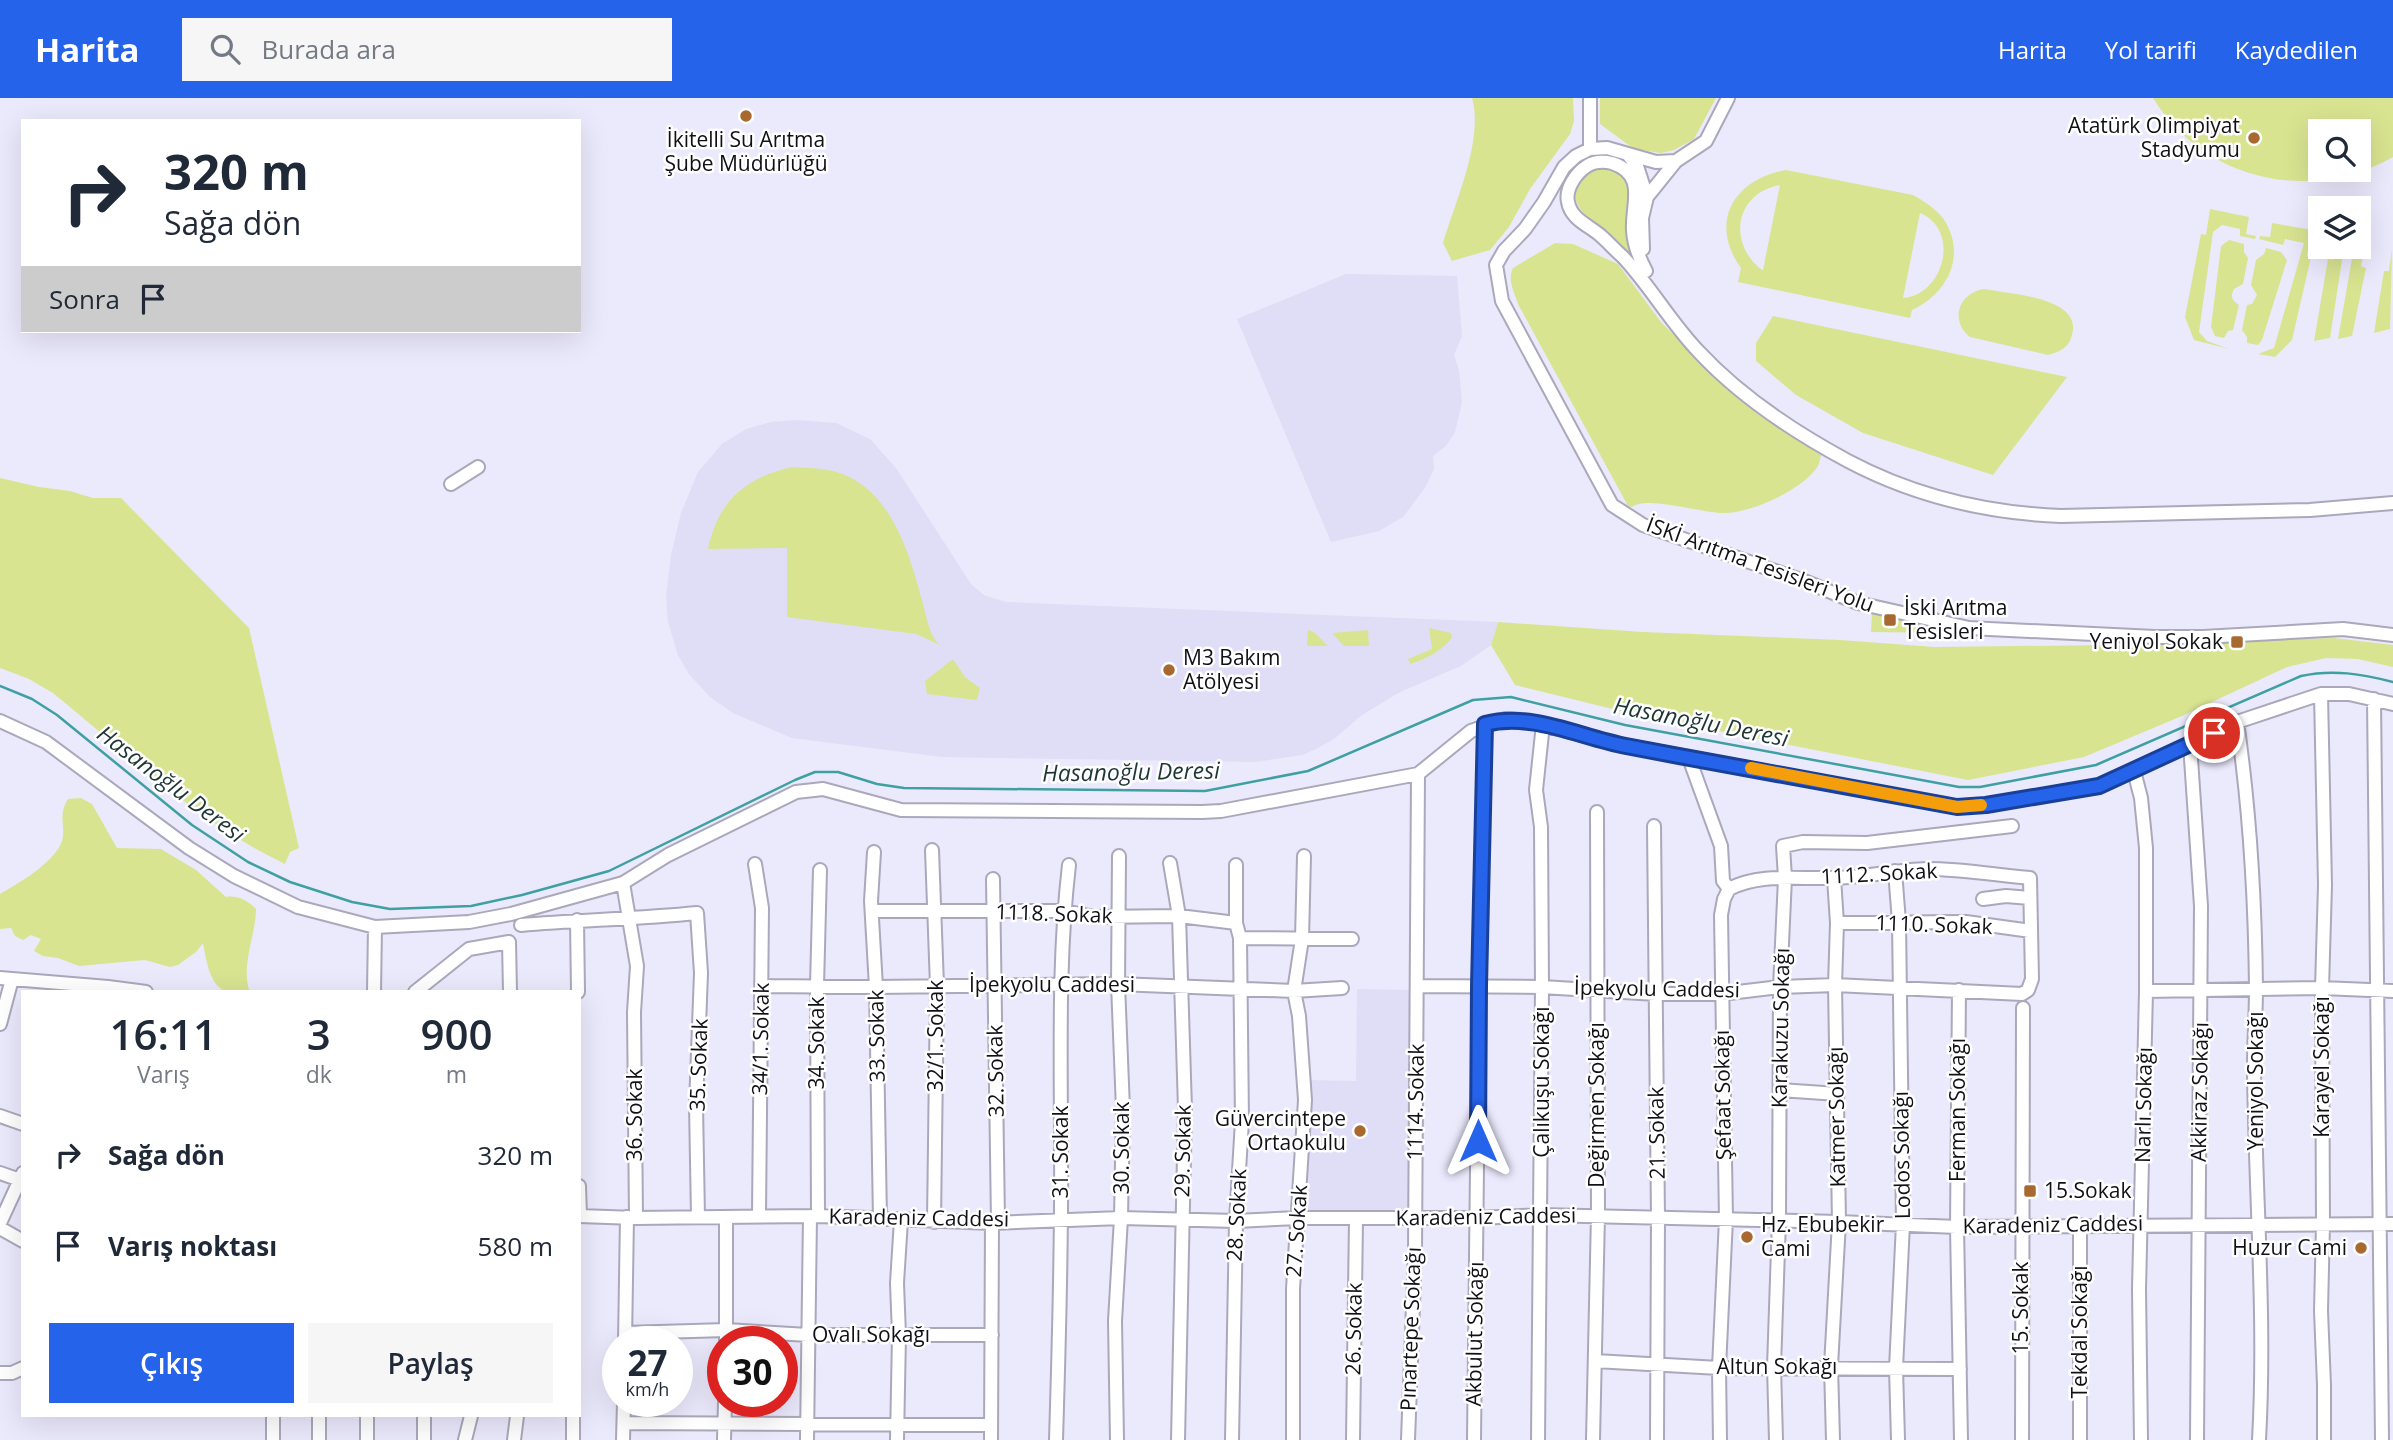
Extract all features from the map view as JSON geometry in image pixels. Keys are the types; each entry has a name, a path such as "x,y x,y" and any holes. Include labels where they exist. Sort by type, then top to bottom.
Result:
{"street":[{"path":"1590,98 1590,149 1607,148 1656,162 1676,161"},
{"path":"1646,271 1642,218 1647,197 1676,161 1706,141 1728,98"},
{"name":"İSKİ Arıtma Tesisleri Yolu","path":"1590,149 1576,156 1564,167 1549,194 1496,265 1502,301 1612,505 1643,525 1804,581 1858,603 1969,628 2155,637 2343,629 2393,635"},
{"path":"1629,156 1637,166 1647,197"},
{"path":"1567,201 1570,186 1585,167 1596,162 1609,162 1623,168 1636,189 1633,229 1636,250 1651,288"},
{"path":"1549,194 1567,201 1579,222 1599,235 1651,288 1698,351 1765,411 1849,461 1899,486 1945,499 2019,513 2061,516 2310,510 2393,503"},
{"path":"451,484 478,467"},
{"path":"0,721 46,742 189,848 234,876 298,907 375,927 469,922 511,914 623,883 668,855 734,822 796,792 811,789 833,791 878,806 901,810 1221,811 1418,774 1471,731 1505,719 1543,724 1618,744 1689,758 1957,807 1986,805 2099,786 2237,722 2320,694 2349,694 2393,704"},
{"name":"Karayel Sokağı","path":"2320,694 2325,886 2321,1311 2324,1440"},
{"path":"2374,699 2378,991 2387,1288 2387,1415 2382,1440"},
{"name":"Yeniyol Sokağı","path":"2237,722 2245,772 2253,878 2256,990 2254,1066 2262,1327 2259,1440"},
{"name":"Akbulut Sokağı","path":"1474,1440 1485,724"},
{"name":"Çalıkuşu Sokağı","path":"1538,1440 1542,987 1541,827 1536,790 1543,724"},
{"name":"Akkiraz Sokağı","path":"2190,744 2201,906 2197,1440"},
{"name":"Şefaat Sokağı","path":"1689,758 1721,846 1723,881 1729,888 1721,915 1726,1219 1719,1368 1720,1440"},
{"name":"Narlı Sokağı","path":"2134,771 2141,798 2146,848 2141,1440"},
{"name":"1114. Sokak","path":"1414,1217 1418,774"},
{"name":"Değirmen Sokağı","path":"1593,1440 1598,1215 1597,811"},
{"name":"21. Sokak","path":"1654,826 1657,1440"},
{"name":"Karakuzu Sokağı","path":"1776,1440 1774,1367 1779,1220 1780,988 1785,878 1783,846 1803,842 1867,843 2012,826"},
{"name":"32/1. Sokak","path":"932,850 937,986 934,1222"},
{"name":"33. Sokak","path":"874,852 872,911 880,1219"},
{"name":"30. Sokak","path":"1117,1440 1115,1321 1124,1109 1118,984 1118,856"},
{"name":"27. Sokak","path":"1293,1440 1293,1289 1305,1100 1299,1016 1294,990 1302,939 1304,856"},
{"name":"29. Sokak","path":"1170,863 1179,916 1179,986 1185,1109 1178,1440"},
{"name":"34/1. Sokak","path":"755,864 762,908 759,1215"},
{"name":"31. Sokak","path":"1056,1440 1062,1219 1061,984 1069,865"},
{"name":"28. Sokak","path":"1232,1440 1236,1221 1242,1121 1240,938 1236,923 1236,865"},
{"name":"1112. Sokak","path":"1729,888 1757,880 1834,878 1930,869 2030,878 2030,898"},
{"name":"34. Sokak","path":"807,1440 821,870"},
{"name":"Lodos Sokağı","path":"1895,871 1899,922 1903,1224 1896,1368 1898,1440"},
{"name":"Katmer Sokağı","path":"1833,1440 1831,1366 1839,1222 1835,985 1837,923 1834,878"},
{"name":"32. Sokak","path":"991,1440 995,1222 993,879"},
{"name":"36. Sokak","path":"623,883 637,966 626,1326"},
{"path":"1983,899 2006,896 2030,898 2031,931"},
{"name":"1118. Sokak","path":"872,911 1064,911 1094,917 1179,916 1236,923"},
{"name":"35. Sokak","path":"630,920 697,914 701,973 696,1105 698,1217"},
{"path":"521,925 577,920 630,920"},
{"path":"577,920 578,990"},
{"name":"1110. Sokak","path":"1837,923 1966,922 2031,931"},
{"path":"374,990 375,927"},
{"name":"İpekyolu Caddesi","path":"1418,985 1542,987 1656,994 1721,994 1835,985 2022,994 2028,990 2032,979 2031,931"},
{"path":"1240,938 1352,939"},
{"path":"418,990 469,949 509,942 510,990"},
{"path":"0,1024 6,978 107,989"},
{"name":"İpekyolu Caddesi","path":"762,986 1118,984 1294,990 1342,988"},
{"path":"2146,991 2322,988 2393,991"},
{"name":"Ferman Sokağı","path":"1959,990 1957,1227 1961,1440"},
{"name":"15. Sokak","path":"2022,1440 2023,1008"},
{"path":"1780,1090 1838,1094"},
{"path":"0,1116 21,1123"},
{"path":"0,1172 21,1177 0,1226 21,1240"},
{"name":"Karadeniz Caddesi","path":"581,1216 726,1218 759,1215 995,1222 1121,1218 1236,1221 1598,1215 1957,1227 2386,1224"},
{"name":"Pınartepe Sokağı","path":"1408,1440 1414,1217"},
{"path":"726,1218 726,1326"},
{"name":"26. Sokak","path":"1353,1440 1356,1219"},
{"path":"897,1440 897,1283 901,1220"},
{"name":"Tekdal Sokağı","path":"2080,1225 2080,1440"},
{"name":"Ovalı Sokağı","path":"798,1335 992,1335"},
{"name":"Altun Sokağı","path":"1595,1361 1719,1368 1831,1366 1959,1369"},
{"path":"0,1373 12,1373 21,1369"},
{"path":"273,1417 273,1440"},
{"path":"319,1417 319,1440"},
{"path":"367,1417 367,1440"},
{"path":"424,1417 424,1440"},
{"path":"465,1440 471,1417"},
{"path":"514,1440 517,1417"},
{"path":"573,1417 573,1440"},
{"path":"623,1440 624,1417"},
{"path":"724,1440 725,1417"},
{"path":"624,1423 991,1425"}],"shaded area":[{"path":"1346,274 1457,276 1462,336 1454,355 1459,370 1462,402 1455,432 1446,446 1433,456 1434,469 1425,488 1403,517 1379,531 1331,542 1237,319"},
{"path":"797,420 836,423 870,439 896,468 971,584 984,595 1006,602 1498,622 1491,645 1461,666 1400,692 1362,715 1334,739 1314,750 1302,755 1255,762 942,757 792,738 733,713 710,697 689,674 678,655 668,622 666,597 671,555 681,513 698,472 722,444 746,429 771,422"},
{"name":"Güvercintepe Ortaokulu","path":"1357,989 1416,990 1413,1214 1305,1213 1307,1080 1356,1081"}],"green space":[{"path":"1472,98 1573,98 1574,121 1570,134 1530,189 1509,227 1490,250 1452,261 1443,243 1471,152 1475,115"},
{"path":"1600,98 1716,98 1694,139 1674,150 1661,153 1634,149 1600,124"},
{"name":"Atatürk Olimpiyat Stadyumu","path":"2153,98 2393,98 2393,157 2371,167 2371,119 2308,119 2308,180 2261,176 2229,166 2200,149 2175,126"},
{"path":"1601,166 1620,172 1628,182 1633,259 1595,226 1583,213 1576,199 1574,187 1582,175"},
{"path":"1786,170 1913,195 1939,213 1949,229 1954,254 1948,277 1933,296 1912,310 1910,318 1738,282 1741,268 1731,251 1727,219 1740,193 1768,175","holes":["1780,185 1763,270 1762,270 1751,259 1744,246 1740,233 1741,220 1745,208 1753,198","1920,213 1933,221 1940,233 1942,261 1929,286 1917,294 1903,298"]},
{"path":"2210,209 2249,217 2246,234 2256,236 2255,239 2240,236 2240,229 2222,225 2213,232 2199,332 2207,341 2229,349 2194,340 2185,317 2201,234 2206,235"},
{"path":"2272,223 2308,229 2307,256 2311,259 2292,340 2275,357 2258,354 2274,348 2304,243 2285,239 2283,245 2259,239 2260,236 2270,237"},
{"path":"2229,240 2244,244 2244,252 2248,258 2243,284 2234,289 2232,294 2233,300 2239,305 2233,330 2228,331 2224,338 2215,336 2211,327 2221,246"},
{"path":"1555,243 1573,244 1618,264 1661,322 1722,384 1759,415 1821,455 1818,465 1808,478 1773,500 1734,512 1713,512 1649,503 1628,506 1518,304 1512,286 1513,268"},
{"path":"2266,248 2281,252 2287,260 2262,340 2258,345 2247,343 2247,337 2242,330 2247,305 2252,304 2257,295 2251,285 2256,260 2264,254"},
{"path":"2392,248 2390,329 2374,333 2384,271 2389,271"},
{"path":"2328,259 2342,259 2330,338 2314,341"},
{"path":"2352,259 2362,259 2361,266 2366,268 2352,336 2338,339"},
{"path":"1984,289 2026,296 2056,305 2066,312 2072,322 2069,343 2060,351 2048,355 1970,337 1960,323 1960,308 1968,296"},
{"path":"1773,316 2067,377 1993,475 1863,433 1796,395 1756,361 1756,343"},
{"path":"792,467 840,473 873,494 896,526 904,544 931,630 940,645 916,634 787,617 787,548 708,549 719,517 736,494 760,478"},
{"path":"0,478 93,498 121,498 249,628 299,848 290,852 285,864 253,847 193,808 53,693 29,679 0,668"},
{"path":"1872,613 1949,631 1949,633 1871,632"},
{"path":"1498,622 1935,647 2334,638 2393,645 2393,667 2358,659 2326,658 2287,667 2182,716 2084,757 1968,780 1637,715 1515,685 1491,645"},
{"path":"1429,628 1451,633 1452,638 1433,654 1410,664 1408,659 1432,649"},
{"path":"1308,630 1314,632 1328,646 1307,646"},
{"path":"1368,630 1369,646 1344,646 1332,633"},
{"path":"953,659 965,677 980,688 977,700 927,694 925,681"},
{"path":"81,798 92,804 117,848 161,849 196,870 226,897 242,899 256,909 247,972 249,990 223,990 216,984 209,971 203,943 196,952 178,965 170,967 145,960 79,966 34,951 41,939 31,935 23,940 15,936 11,928 0,929 0,894 38,870 55,853 63,836 63,813 68,799"}],"waterway":[{"name":"Hasanoğlu Deresi","path":"0,686 32,699 57,715 192,825 248,862 290,882 352,902 390,909 471,906 609,871 815,772 838,772 877,784 904,788 1205,791 1308,771 1473,700 1511,697 1625,725 1959,787 1980,787 2096,765 2301,676 2347,673 2393,682"}],"slow traffic":[{"path":"1751,768 1957,807 1981,805"}],"place":[{"name":"İkitelli Su Arıtma Şube Müdürlüğü","path":"746,116"},
{"name":"Atatürk Olimpiyat Stadyumu","path":"2254,138"},
{"name":"İski Arıtma Tesisleri","path":"1890,620"},
{"name":"Yeniyol Sokak","path":"2237,642"},
{"name":"M3 Bakım Atölyesi","path":"1169,670"},
{"name":"Güvercintepe Ortaokulu","path":"1360,1131"},
{"name":"15.Sokak","path":"2030,1191"},
{"name":"Hz. Ebubekir Cami","path":"1747,1237"},
{"name":"Huzur Cami","path":"2361,1248"}],"route":[{"path":"1478,1141 1485,724 1505,719 1522,720 1618,744 1957,807 1986,805 2099,786 2214,733"}]}
